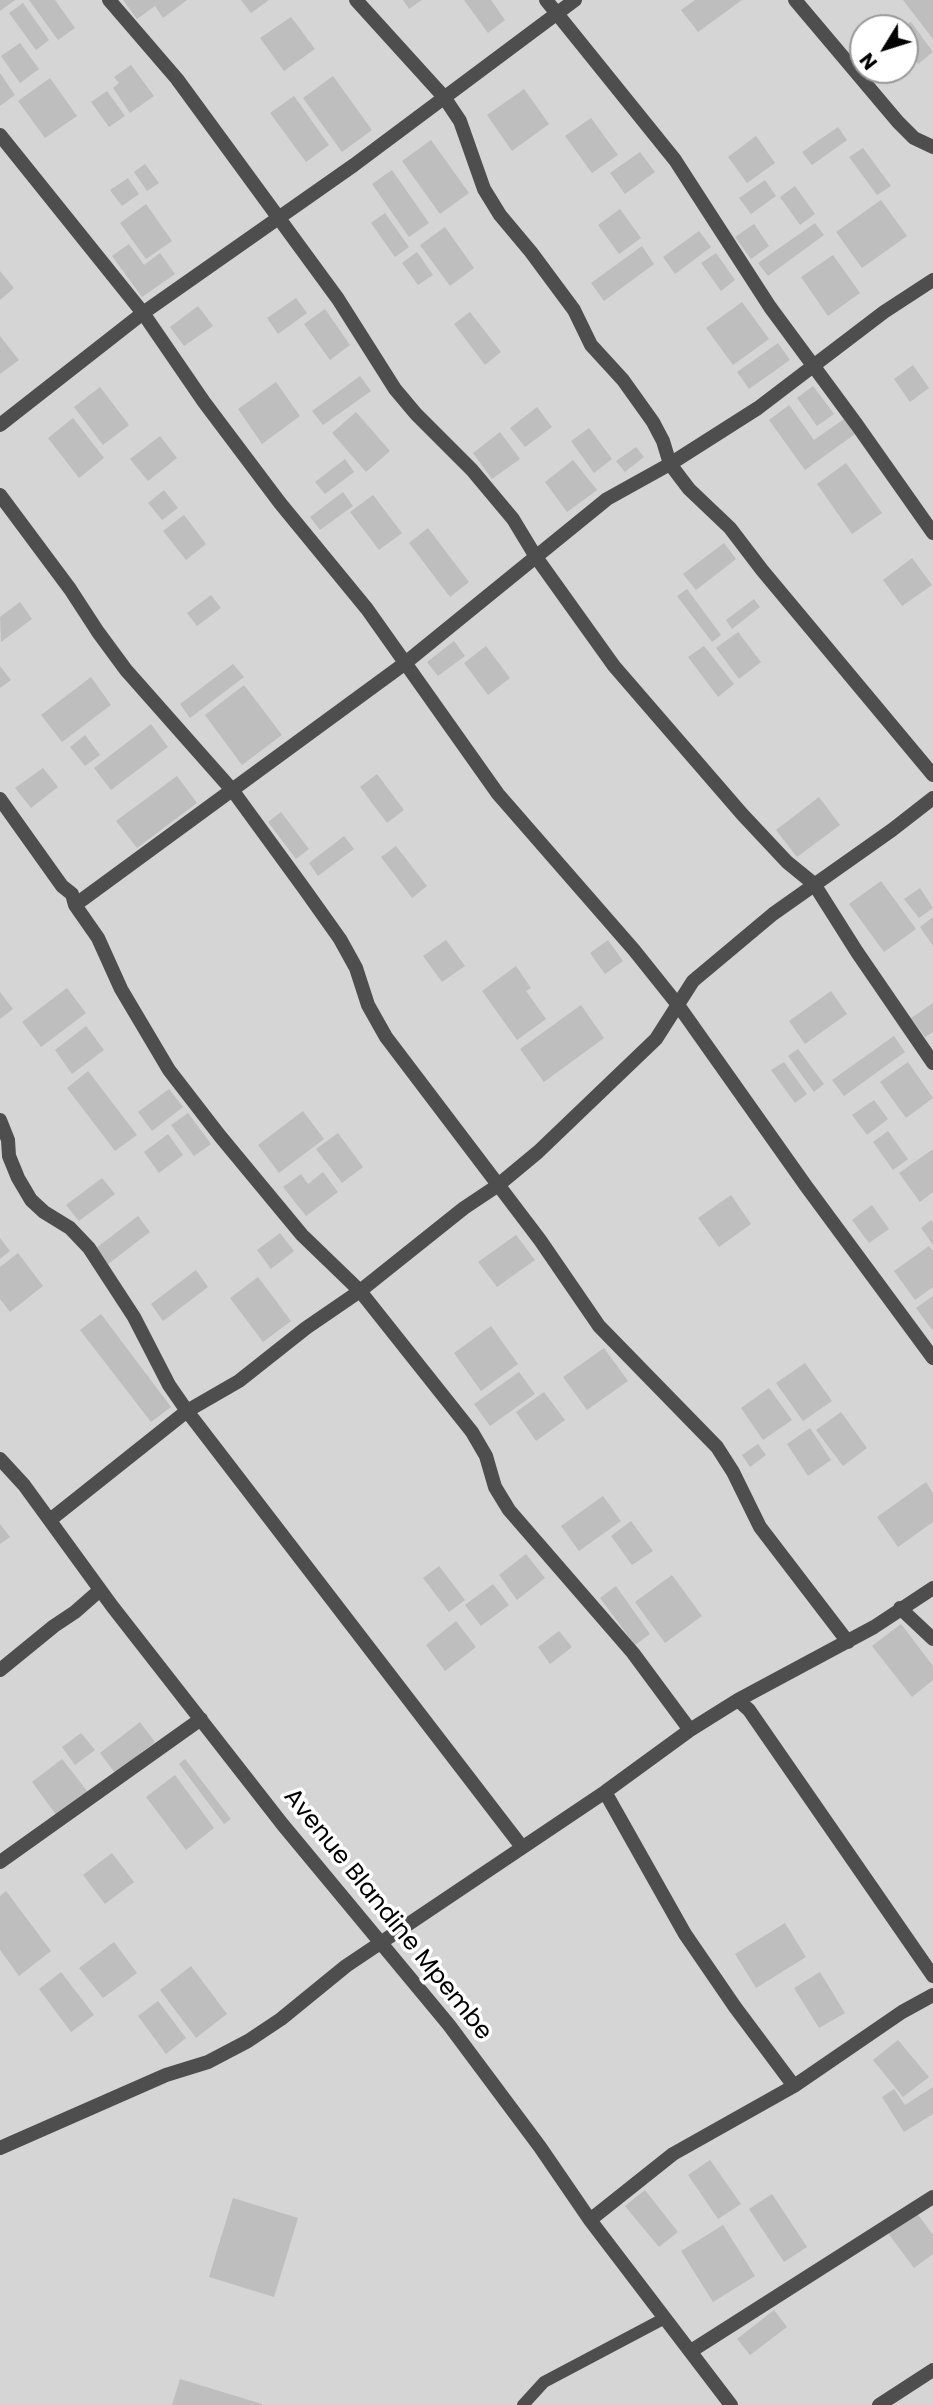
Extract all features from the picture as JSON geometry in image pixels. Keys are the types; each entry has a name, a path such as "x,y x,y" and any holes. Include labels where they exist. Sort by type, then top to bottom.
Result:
{"street":[{"path":"109,0 177,79 338,299 395,389 513,519 536,557 614,666 787,862 814,884 933,1063"},
{"path":"356,0 444,97 460,121 484,189 500,215 574,310 591,345 623,380 653,422 663,440 670,464 689,489 730,528 933,775"},
{"path":"545,0 676,160 727,244 933,533"},
{"path":"0,425 143,313 354,165 575,0"},
{"path":"795,0 898,122 914,138 933,147"},
{"path":"0,135 143,313 204,402 366,609 498,794 634,950 678,1005 806,1186 933,1358"},
{"path":"75,905 404,664 607,499 670,464 758,408 884,312 933,280"},
{"path":"0,495 126,670 233,791 340,939 356,968 368,1005 386,1037 540,1240 599,1326 717,1447 761,1527 848,1642"},
{"path":"50,1520 187,1411 239,1381 306,1328 360,1291 464,1208 497,1186 538,1152 656,1039 700,974 814,884 933,798"},
{"path":"0,799 62,886 72,894 75,905 98,938 121,989 169,1070 302,1235 360,1291 472,1432 486,1456 495,1487 509,1510 633,1653 690,1730"},
{"path":"0,1120 8,1140 9,1156 31,1200 44,1212 70,1228 89,1248 134,1317 169,1385 187,1411 522,1847"},
{"name":"Avenue Blandine Mpembe","path":"0,1459 50,1520 100,1590 283,1825 449,2025 540,2147 590,2220 732,2405"},
{"path":"0,2148 166,2075 208,2062 236,2048 282,2019 380,1941 605,1792 690,1730 738,1700 848,1642 933,1588"},
{"path":"0,1670 100,1590"},
{"path":"900,1608 933,1639"},
{"path":"738,1700 749,1710 933,1976"},
{"path":"0,1862 201,1718"},
{"path":"605,1792 685,1934 794,2086"},
{"path":"590,2220 673,2154 794,2086 902,2012 933,1995"},
{"path":"691,2351 933,2197"},
{"path":"879,2405 933,2370"}],"lane":[{"path":"523,2405 544,2382 665,2318"}],"shaded area":[{"path":"0,0 933,0 933,2405 0,2405"}],"building":[{"path":"0,0 15,0 0,11"},
{"path":"29,0 55,0 75,28 58,40"},
{"path":"123,0 187,0 163,18 155,6 137,19"},
{"path":"241,0 269,0 251,13"},
{"path":"403,0 422,0 409,9"},
{"path":"464,0 491,0 505,20 488,33"},
{"path":"695,0 742,0 698,32 681,10"},
{"path":"903,0 933,0 933,39 919,21 919,14 914,14"},
{"path":"23,3 49,40 36,50 9,13"},
{"path":"291,17 315,49 284,71 260,38"},
{"path":"919,33 933,52 919,63"},
{"path":"20,43 39,69 20,83 1,56"},
{"path":"131,65 154,96 130,113 113,88 119,83 114,77"},
{"path":"0,73 15,95 0,106"},
{"path":"333,76 372,130 342,152 303,98"},
{"path":"50,78 77,116 45,138 18,101"},
{"path":"524,89 549,124 512,151 487,115"},
{"path":"107,91 125,116 109,127 91,102"},
{"path":"294,96 329,145 306,162 270,113"},
{"path":"591,118 618,155 592,173 565,136"},
{"path":"838,127 847,140 812,165 802,152"},
{"path":"756,136 775,163 747,183 728,157"},
{"path":"431,140 469,193 440,214 402,161"},
{"path":"863,148 891,186 877,195 849,157"},
{"path":"640,152 655,172 625,194 610,173"},
{"path":"145,164 159,183 147,191 134,172"},
{"path":"392,170 429,223 409,237 372,184"},
{"path":"128,178 139,194 122,206 110,190"},
{"path":"765,180 776,196 751,214 739,198"},
{"path":"795,186 815,214 800,225 780,197"},
{"path":"881,200 907,236 862,268 836,232"},
{"path":"146,204 172,241 146,259 120,223"},
{"path":"620,209 641,238 619,254 598,225"},
{"path":"385,213 409,247 395,257 371,223"},
{"path":"815,223 824,235 768,276 758,263"},
{"path":"754,224 769,246 751,259 735,237"},
{"path":"445,227 474,268 450,286 420,245"},
{"path":"699,231 711,247 675,274 663,257"},
{"path":"129,244 144,265 160,253 175,274 142,297 112,256"},
{"path":"642,246 654,264 604,301 591,283"},
{"path":"417,252 433,275 418,285 402,263"},
{"path":"716,253 735,280 721,291 701,263"},
{"path":"833,255 860,293 828,316 801,277"},
{"path":"0,271 14,288 0,300"},
{"path":"296,298 307,313 278,334 267,318"},
{"path":"742,302 769,339 733,365 706,328"},
{"path":"198,306 213,326 184,346 170,327"},
{"path":"325,309 350,345 330,360 304,324"},
{"path":"470,312 501,352 485,365 454,324"},
{"path":"0,336 19,360 0,374"},
{"path":"778,343 790,360 749,389 737,372"},
{"path":"913,365 929,388 910,402 894,379"},
{"path":"360,376 371,391 323,425 312,411"},
{"path":"276,382 300,416 262,444 238,409"},
{"path":"813,386 834,414 817,426 797,398"},
{"path":"100,387 129,425 103,445 74,407"},
{"path":"789,405 814,440 844,419 855,434 805,470 769,420"},
{"path":"537,407 552,427 525,447 510,428"},
{"path":"356,412 390,451 366,472 332,433"},
{"path":"73,418 104,458 79,478 48,438"},
{"path":"589,428 612,459 594,473 571,441"},
{"path":"500,432 520,459 492,479 473,453"},
{"path":"160,436 177,458 148,481 130,459"},
{"path":"636,447 644,457 625,472 616,461"},
{"path":"345,459 354,472 325,494 315,482"},
{"path":"573,460 597,490 567,512 545,482"},
{"path":"846,463 882,513 852,534 817,484"},
{"path":"164,490 178,508 162,520 148,503"},
{"path":"343,492 353,506 320,530 310,517"},
{"path":"373,495 402,533 379,550 350,512"},
{"path":"184,515 206,544 186,560 163,531"},
{"path":"428,528 469,582 450,597 409,543"},
{"path":"724,543 736,559 696,590 683,574"},
{"path":"912,558 932,585 902,606 883,580"},
{"path":"687,589 721,635 712,642 677,596"},
{"path":"211,595 221,608 197,626 187,613"},
{"path":"754,599 760,607 732,629 726,620"},
{"path":"20,602 32,619 1,642 0,617"},
{"path":"738,632 761,662 739,679 716,648"},
{"path":"454,641 465,656 438,676 427,662"},
{"path":"486,646 510,678 488,695 464,663"},
{"path":"704,646 734,684 718,697 688,657"},
{"path":"233,664 244,677 190,718 180,704"},
{"path":"0,666 11,680 0,688"},
{"path":"91,677 111,705 62,742 41,715"},
{"path":"244,685 282,735 242,765 205,715"},
{"path":"151,724 168,747 111,790 94,768"},
{"path":"85,735 100,755 85,766 70,747"},
{"path":"43,768 58,787 31,808 15,788"},
{"path":"377,774 404,810 387,823 360,787"},
{"path":"177,776 197,803 137,848 116,821"},
{"path":"819,797 840,825 797,857 776,830"},
{"path":"281,812 309,849 296,859 268,822"},
{"path":"344,836 354,849 318,876 309,863"},
{"path":"396,846 427,886 412,898 381,857"},
{"path":"881,881 916,929 884,952 849,904"},
{"path":"920,888 933,908 919,918 904,899"},
{"path":"933,917 933,946 920,927"},
{"path":"446,940 465,966 442,982 423,956"},
{"path":"608,940 623,961 605,974 590,953"},
{"path":"516,966 531,988 526,991 546,1019 517,1040 482,991"},
{"path":"67,988 86,1013 41,1047 22,1022"},
{"path":"831,991 847,1014 805,1044 789,1021"},
{"path":"0,992 13,1009 0,1019"},
{"path":"933,1003 933,1032 925,1037 911,1018"},
{"path":"581,1005 604,1038 544,1082 520,1049"},
{"path":"86,1026 104,1050 72,1074 55,1050"},
{"path":"894,1036 905,1052 844,1096 832,1080"},
{"path":"798,1049 824,1084 814,1092 788,1056"},
{"path":"784,1062 807,1094 795,1103 771,1070"},
{"path":"908,1062 933,1098 906,1118 880,1082"},
{"path":"88,1071 137,1135 115,1151 67,1088"},
{"path":"169,1089 183,1107 152,1131 138,1112"},
{"path":"874,1100 888,1119 867,1135 852,1115"},
{"path":"303,1111 324,1139 279,1173 258,1145"},
{"path":"188,1113 211,1144 194,1156 171,1125"},
{"path":"888,1131 908,1159 893,1170 873,1142"},
{"path":"338,1133 363,1167 342,1183 316,1149"},
{"path":"168,1134 183,1155 159,1173 144,1152"},
{"path":"933,1149 933,1192 920,1202 899,1173"},
{"path":"323,1172 338,1192 306,1216 283,1187 301,1174 308,1184"},
{"path":"102,1178 115,1194 79,1221 66,1205"},
{"path":"731,1195 751,1224 719,1247 698,1218"},
{"path":"872,1205 889,1229 869,1243 852,1220"},
{"path":"138,1216 150,1232 108,1264 96,1248"},
{"path":"931,1220 933,1223 933,1245 921,1228"},
{"path":"280,1233 294,1251 271,1269 257,1250"},
{"path":"516,1235 535,1260 497,1287 478,1262"},
{"path":"0,1238 10,1251 0,1259"},
{"path":"929,1246 933,1251 933,1287 915,1300 894,1271"},
{"path":"18,1253 43,1286 10,1312 0,1299 0,1267"},
{"path":"196,1270 208,1287 163,1321 151,1304"},
{"path":"258,1277 291,1321 263,1342 230,1298"},
{"path":"933,1296 933,1331 916,1308"},
{"path":"101,1314 171,1407 151,1422 80,1330"},
{"path":"491,1326 518,1364 481,1391 454,1353"},
{"path":"604,1348 628,1381 587,1410 563,1377"},
{"path":"805,1363 832,1401 803,1421 776,1383"},
{"path":"519,1372 535,1394 490,1426 474,1404"},
{"path":"769,1388 792,1420 763,1440 741,1408"},
{"path":"544,1392 565,1420 536,1441 516,1412"},
{"path":"841,1412 867,1448 843,1466 816,1430"},
{"path":"810,1428 831,1460 808,1476 787,1444"},
{"path":"758,1444 766,1455 750,1467 742,1455"},
{"path":"926,1482 933,1493 933,1522 898,1547 877,1517"},
{"path":"603,1496 621,1521 579,1551 561,1526"},
{"path":"631,1521 653,1551 632,1565 611,1536"},
{"path":"0,1524 10,1537 0,1544"},
{"path":"526,1554 545,1578 517,1600 499,1575"},
{"path":"439,1566 465,1600 449,1612 423,1578"},
{"path":"672,1575 702,1616 665,1643 635,1602"},
{"path":"493,1584 509,1605 481,1626 465,1605"},
{"path":"616,1586 650,1634 635,1645 600,1598"},
{"path":"456,1621 476,1647 445,1671 426,1645"},
{"path":"901,1624 933,1666 933,1680 912,1697 872,1646"},
{"path":"559,1631 572,1647 550,1664 538,1647"},
{"path":"140,1722 155,1742 115,1773 100,1753"},
{"path":"81,1733 95,1750 75,1765 62,1747"},
{"path":"62,1759 88,1792 57,1816 32,1782"},
{"path":"185,1759 231,1819 224,1824 179,1764"},
{"path":"175,1775 214,1828 186,1850 146,1797"},
{"path":"112,1853 134,1882 105,1904 83,1875"},
{"path":"6,1891 51,1951 19,1976 0,1950 0,1896"},
{"path":"785,1923 806,1957 756,1988 735,1954"},
{"path":"114,1942 137,1973 103,1998 79,1968"},
{"path":"191,1966 227,2014 196,2038 160,1990"},
{"path":"61,1972 94,2015 71,2032 39,1989"},
{"path":"820,1972 845,2013 819,2028 794,1988"},
{"path":"158,2001 186,2038 166,2054 138,2016"},
{"path":"898,2040 929,2077 903,2097 873,2060"},
{"path":"933,2087 933,2114 904,2132 882,2097 894,2089 905,2105"},
{"path":"710,2160 741,2204 718,2219 688,2175"},
{"path":"645,2190 678,2232 659,2247 625,2206"},
{"path":"772,2194 807,2247 784,2262 749,2209"},
{"path":"233,2198 298,2218 274,2297 209,2277"},
{"path":"916,2212 933,2235 933,2254 914,2268 888,2233"},
{"path":"723,2225 755,2276 713,2302 681,2251"},
{"path":"774,2310 787,2327 750,2355 737,2339"},
{"path":"180,2379 262,2404 262,2405 172,2405"}]}
